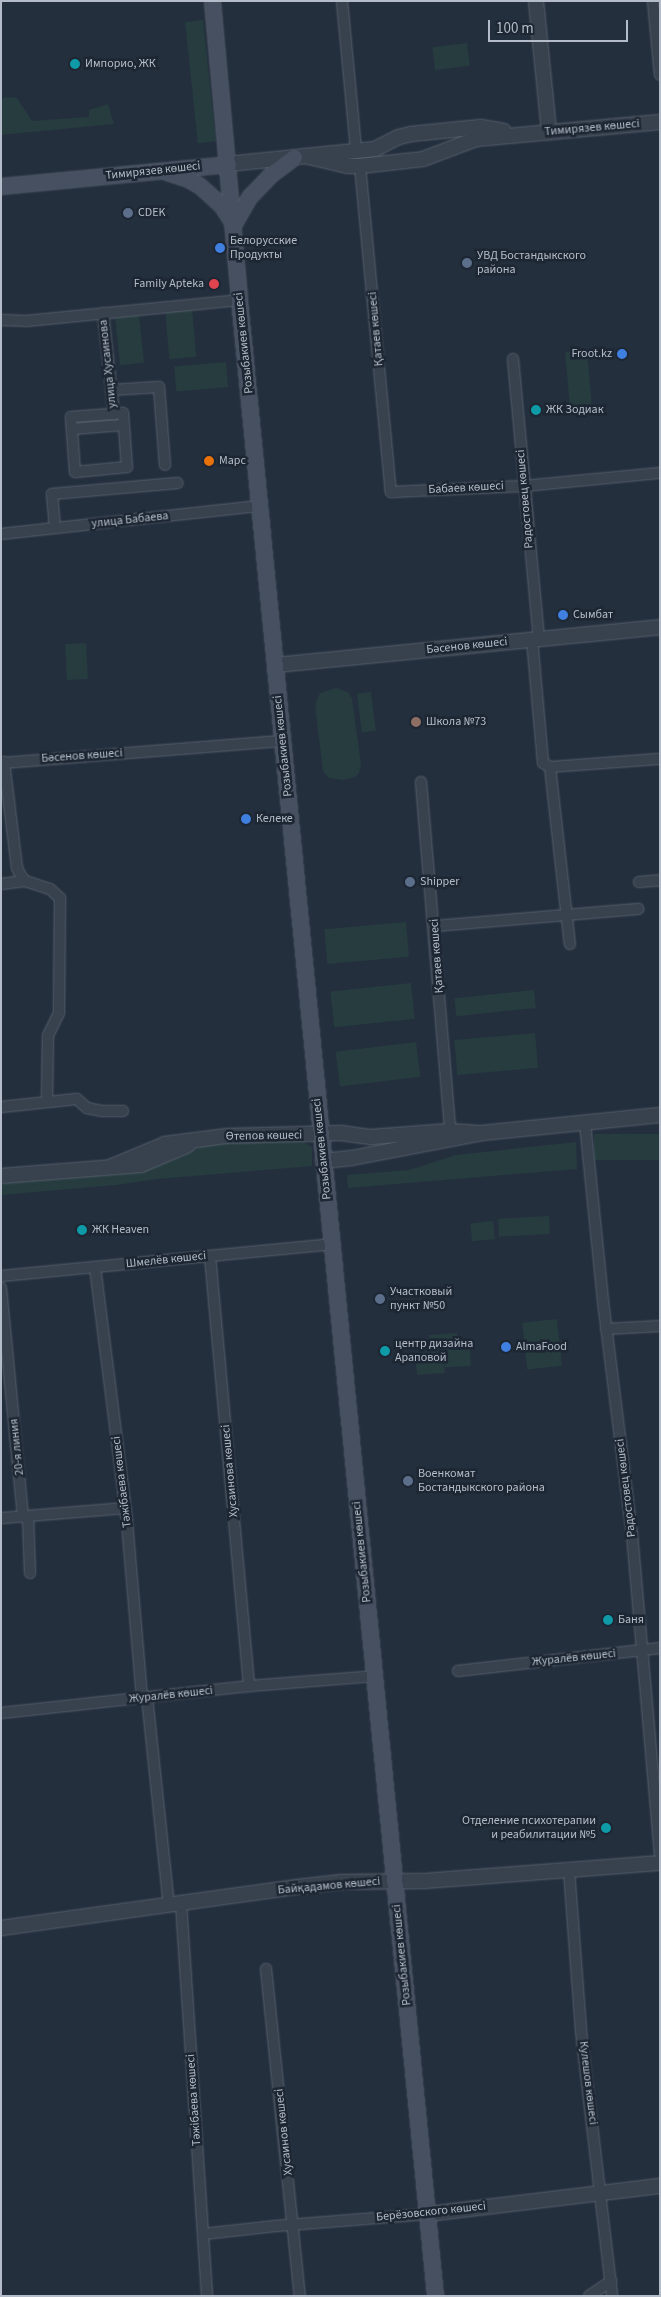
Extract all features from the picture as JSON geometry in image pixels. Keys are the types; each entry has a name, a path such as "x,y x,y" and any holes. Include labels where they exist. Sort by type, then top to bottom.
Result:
{"main road":[{"name":"Розыбакиев көшесі","path":"212,1 259,506 436,2296"},
{"path":"164,170 188,179 200,186 222,206 234,225 250,196 270,175 300,156"},
{"name":"Тимирязев көшесі","path":"1,186 228,164"}],"street":[{"path":"342,1 356,150"},
{"path":"536,1 549,132"},
{"path":"653,1 660,75"},
{"name":"Тимирязев көшесі","path":"300,156 348,166 360,166 423,159 476,139 660,122"},
{"name":"Тимирязев көшесі","path":"228,164 375,148 398,137 411,134 480,127 525,134"},
{"name":"Қатаев көшесі","path":"360,166 392,492"},
{"path":"1,320 26,321 239,300"},
{"name":"улица Хусаинова","path":"103,313 114,414"},
{"name":"Радостовец көшесі","path":"513,359 524,486 543,763 550,768 570,944"},
{"path":"111,390 159,386 165,465"},
{"path":"123,413 127,468 75,472 71,417 114,414 123,413"},
{"path":"72,429 124,425"},
{"name":"Бабаев көшесі","path":"392,492 524,486 660,473"},
{"path":"55,528 52,494 178,483"},
{"name":"улица Бабаева","path":"1,534 259,506"},
{"name":"Бәсенов көшесі","path":"275,664 660,627"},
{"name":"Бәсенов көшесі","path":"3,763 282,741"},
{"path":"550,768 660,760"},
{"path":"3,763 18,868 25,881"},
{"name":"Қатаев көшесі","path":"422,782 450,1131"},
{"path":"639,882 660,880"},
{"path":"1,884 25,881 50,890 60,898 59,1013 48,1036 48,1102"},
{"path":"434,926 638,909"},
{"path":"1,1107 77,1099 87,1108 102,1111 123,1111"},
{"name":"Өтепов көшесі","path":"323,1161 352,1158 482,1133 660,1115"},
{"name":"Радостовец көшесі","path":"585,1123 609,1373 632,1534 660,1854"},
{"name":"Өтепов көшесі","path":"1,1176 110,1167 166,1144 227,1136 321,1134 393,1137 450,1131 482,1133"},
{"name":"Шмелёв көшесі","path":"1,1276 332,1244"},
{"name":"Хусаинова көшесі","path":"210,1256 250,1686"},
{"name":"Тәжібаева көшесі","path":"95,1267 125,1508 145,1697 175,1904 207,2296"},
{"name":"20-я линия","path":"1,1288 26,1517 30,1573"},
{"path":"606,1330 660,1326"},
{"path":"1,1518 125,1508"},
{"name":"Журалёв көшесі","path":"458,1671 660,1648"},
{"name":"Журалёв көшесі","path":"1,1713 250,1686 375,1676"},
{"name":"Байқадамов көшесі","path":"1,1928 297,1887 425,1881 660,1863"},
{"name":"Кулешов көшесі","path":"569,1870 581,2031 612,2296"},
{"name":"Хусаинов көшесі","path":"266,1969 300,2296"},
{"name":"Берёзовского көшесі","path":"203,2234 428,2214 660,2186"},
{"path":"589,2296 610,2281"}],"green space":[{"path":"203,20 216,141 198,143 185,22"},
{"path":"467,43 470,66 435,70 432,47"},
{"path":"5,97 17,98 32,121 89,117 89,110 108,104 114,124 1,135 1,100"},
{"path":"192,308 196,357 169,359 165,310"},
{"path":"139,315 144,363 120,365 115,318"},
{"path":"587,350 592,410 570,412 565,352"},
{"path":"226,362 228,387 176,391 174,367"},
{"path":"86,643 88,679 67,680 65,644"},
{"path":"336,688 348,692 352,699 361,764 359,773 355,777 343,780 329,778 323,771 315,705 320,693"},
{"path":"371,692 376,731 362,732 357,694"},
{"path":"406,922 409,957 327,964 324,929"},
{"path":"411,983 415,1019 334,1027 330,991"},
{"path":"534,990 536,1008 456,1016 454,998"},
{"path":"535,1033 538,1068 457,1075 454,1040"},
{"path":"416,1042 420,1077 340,1087 336,1052"},
{"path":"594,1134 660,1134 660,1160 594,1160"},
{"path":"251,1140 304,1142 312,1147 312,1166 1,1195 1,1185 7,1183 149,1168 184,1155 203,1145"},
{"path":"576,1142 577,1169 348,1188 347,1175 409,1170 456,1155"},
{"path":"549,1216 550,1234 499,1237 498,1219"},
{"path":"493,1221 495,1239 472,1241 470,1223"},
{"path":"557,1319 562,1366 527,1369 522,1323"},
{"path":"457,1333 458,1349 443,1350 445,1373 417,1375 415,1352 430,1351 429,1335"},
{"path":"470,1349 471,1366 445,1367 444,1350"}],"place":[{"name":"Импорио, ЖК","path":"75,64"},
{"name":"CDEK","path":"128,213"},
{"name":"Белорусские Продукты","path":"220,248"},
{"name":"УВД Бостандыкского района","path":"467,263"},
{"name":"Family Apteka","path":"214,284"},
{"name":"Froot.kz","path":"622,354"},
{"name":"ЖК Зодиак","path":"536,410"},
{"name":"Марс","path":"209,461"},
{"name":"Сымбат","path":"563,615"},
{"name":"Школа №73","path":"416,722"},
{"name":"Келеке","path":"246,819"},
{"name":"Shipper","path":"410,882"},
{"name":"ЖК Heaven","path":"82,1230"},
{"name":"Участковый пункт №50","path":"380,1299"},
{"name":"AlmaFood","path":"506,1347"},
{"name":"центр дизайна Араповой","path":"385,1351"},
{"name":"Военкомат Бостандыкского района","path":"408,1481"},
{"name":"Баня","path":"608,1620"},
{"name":"Отделение психотерапии и реабилитации №5","path":"606,1828"}]}
